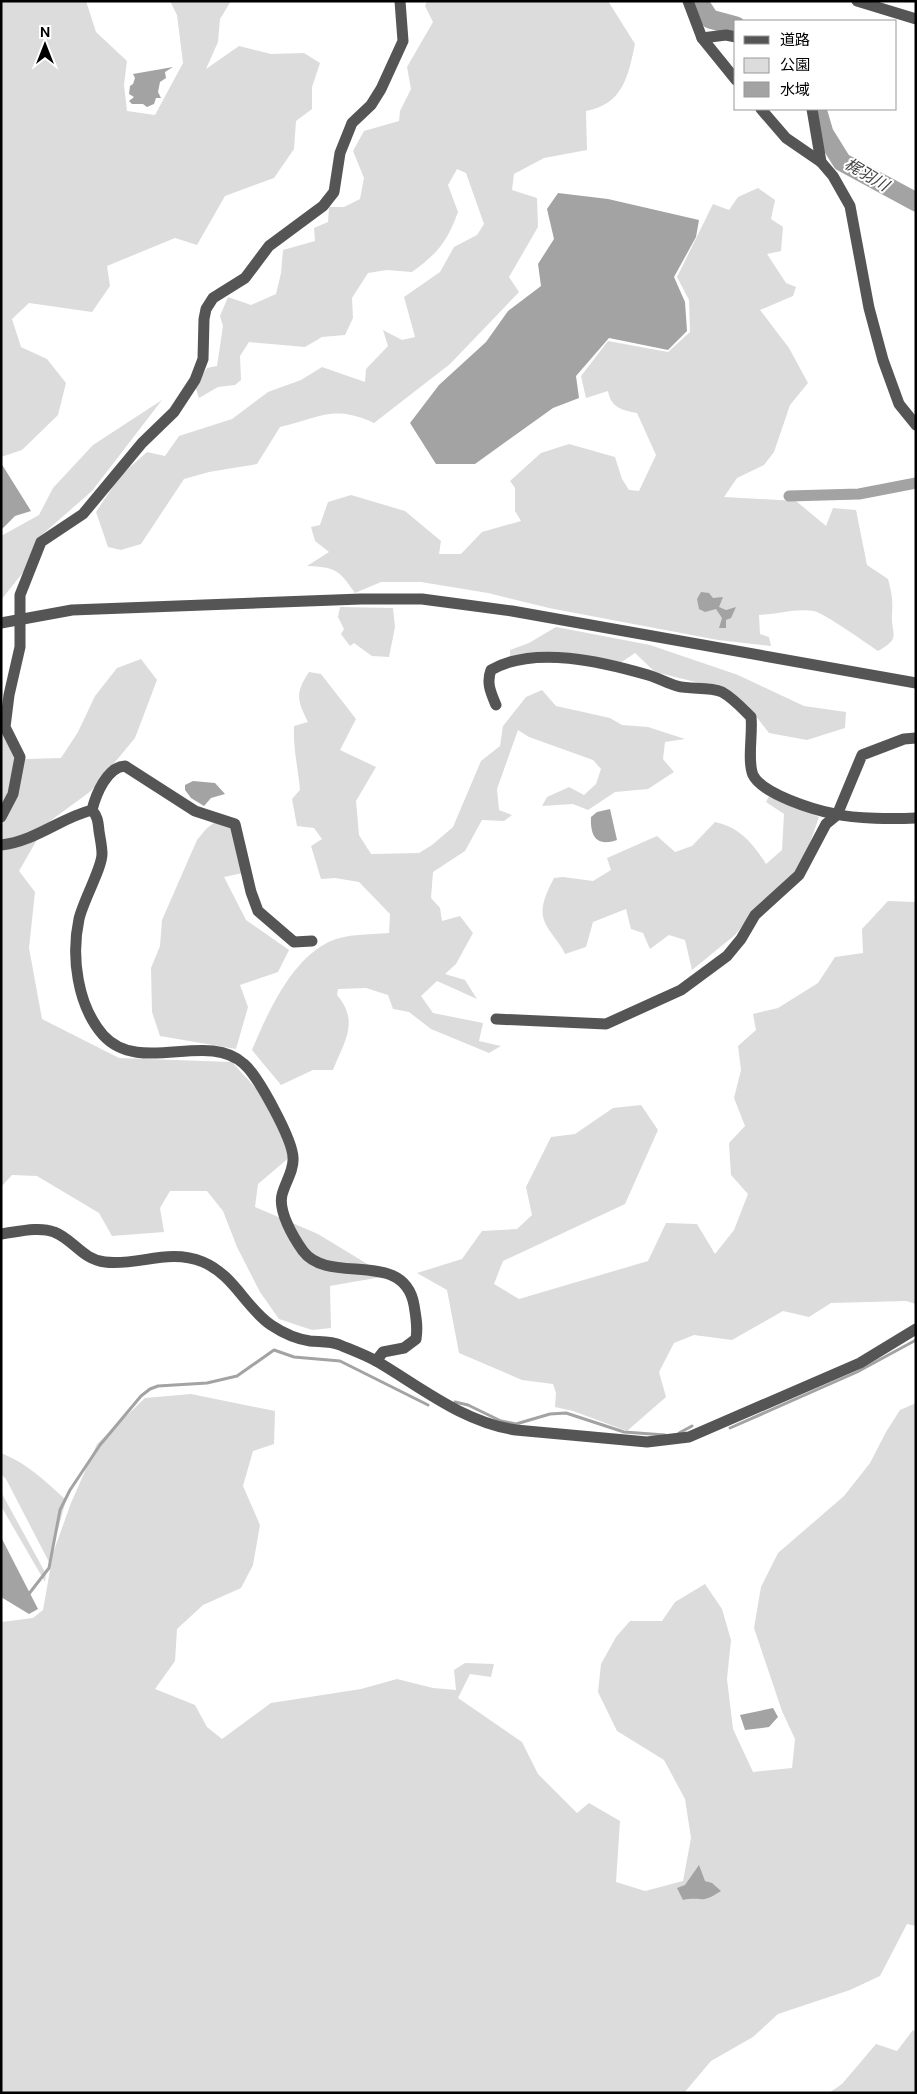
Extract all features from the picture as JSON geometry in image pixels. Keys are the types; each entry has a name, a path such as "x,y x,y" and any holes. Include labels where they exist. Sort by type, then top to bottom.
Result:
{"street":[{"path":"1,817 13,794 20,757 5,727 20,647 18,620 20,596 41,542 83,514 142,443 174,412 195,380 203,359 206,309 213,298 245,278 269,246 323,206 334,192 340,153 352,123 371,105 381,89 403,40 400,1"},
{"path":"688,1 702,38 734,78"},
{"path":"857,1 916,19"},
{"path":"702,38 726,35 734,37"},
{"path":"762,110 786,138 821,162 834,176 850,206 869,308 883,360 899,404 916,425"},
{"path":"812,110 821,162"},
{"path":"1,623 72,610 361,599 422,600 512,611 916,683"},
{"path":"496,705 489,688 488,678 492,670 516,659 548,657 580,660 628,671 678,686 720,691 731,697 751,717 752,772 757,781 779,796 837,815 916,818"},
{"path":"496,1019 606,1024 681,990 727,956 741,939 755,915 799,875 826,824 837,815 862,755 904,739 916,738"},
{"path":"92,810 95,795 113,771 119,766 125,766 195,811 236,824 250,892 258,911 294,942 312,941"},
{"path":"1,846 15,844 92,810"},
{"path":"92,810 97,816 102,855 79,918 76,940 77,974 93,1020 104,1036 131,1053 210,1052 228,1054 245,1064 271,1103 292,1150 294,1160 282,1197 282,1208 297,1243 316,1263 336,1268 371,1270 389,1274 412,1295 418,1327 416,1339 404,1348 383,1352 376,1360"},
{"path":"1,1234 35,1230 53,1231 63,1237 77,1250 105,1262 167,1256 182,1256 202,1262 220,1271 233,1283 252,1309 287,1335 307,1340 336,1343 376,1360 447,1406 496,1427 648,1442 688,1437 720,1425 860,1363 916,1329"}],"green space":[{"path":"1,1 86,1 96,32 127,61 124,85 127,111 155,115 183,63 177,15 170,1 231,1 220,19 218,42 206,69 239,46 271,54 304,53 320,63 312,87 312,109 296,121 294,149 274,178 225,196 197,245 175,238 107,266 110,286 92,312 29,303 12,319 21,347 47,359 66,383 58,415 22,450 1,457"},
{"path":"427,1 608,1 635,44 630,67 622,87 608,102 586,111 587,150 544,158 514,174 512,190 537,198 538,227 509,277 519,292 450,364 374,423 348,414 327,414 280,427 257,464 209,472 184,479 141,544 121,550 108,547 96,512 120,476 147,452 165,456 179,436 232,419 268,392 301,380 322,367 365,382 366,369 388,346 383,330 402,340 415,337 404,297 440,272 454,247 477,235 484,224 466,173 457,169 448,185 458,212 441,246 429,259 412,272 387,270 368,273 352,298 353,318 345,335 322,337 305,347 249,342 240,356 241,380 235,385 218,387 199,398 195,386 207,368 217,366 223,326 220,316 228,297 251,305 276,294 281,273 283,250 315,241 314,228 328,222 329,207 344,207 360,199 364,178 353,151 364,131 399,121 400,111 411,89 407,67 433,22 425,6"},
{"path":"758,188 775,200 771,219 783,227 781,251 767,254 786,283 796,287 793,296 760,310 789,348 808,383 790,405 774,452 764,465 737,478 724,497 796,501 826,526 833,508 856,510 867,565 888,579 892,597 894,636 890,643 878,651 835,622 819,613 807,610 759,615 760,634 769,637 771,646 718,640 549,608 488,593 421,582 381,582 355,593 345,579 336,571 324,567 307,566 329,552 315,541 311,527 320,525 328,502 351,495 405,511 441,541 439,554 461,554 482,532 521,521 515,511 515,488 510,481 541,453 569,444 615,457 622,479 629,490 639,491 656,455 637,413 615,405 609,397 608,391 586,398 581,376 608,341 668,352 690,332 689,300 677,277 713,204 729,210 738,197"},
{"path":"162,400 92,491 37,539 25,570 1,600 1,536 39,515 53,488 93,445"},
{"path":"340,607 393,608 395,627 389,657 372,656 354,643 350,646 341,634 344,629 338,617"},
{"path":"556,627 650,645 738,675 804,706 846,712 845,728 807,740 769,733 751,710 728,690 655,672 635,653 617,665 510,657 510,650 529,643"},
{"path":"141,659 157,680 135,738 91,791 46,824 19,871 35,892 29,948 42,1019 119,1058 232,1062 262,1095 291,1156 258,1184 255,1207 318,1234 387,1276 330,1286 331,1328 312,1330 279,1319 260,1292 237,1247 223,1211 207,1191 170,1191 160,1208 164,1232 112,1236 99,1213 37,1176 12,1175 1,1187 1,729 26,759 61,758 78,732 95,696 117,668"},
{"path":"309,672 321,674 356,719 340,750 376,767 356,801 359,835 371,854 419,853 432,845 453,827 481,761 500,746 503,726 526,697 542,690 556,706 610,718 622,725 648,727 685,739 665,742 663,759 674,772 648,789 615,792 588,810 573,804 542,806 547,797 569,787 584,795 596,784 601,769 593,760 529,737 518,730 497,789 499,810 512,815 504,821 482,820 465,851 433,872 431,898 440,908 442,921 460,916 473,933 456,964 445,974 465,980 477,999 437,981 421,996 433,1013 483,1023 479,1041 501,1046 489,1053 431,1029 409,1012 393,1009 388,995 366,988 338,989 337,995 348,1014 349,1023 345,1041 333,1070 313,1070 281,1085 252,1050 272,1006 290,976 312,953 332,940 357,935 389,933 390,914 359,882 335,878 321,879 311,846 322,839 314,828 297,826 292,799 300,790 294,726 308,722 299,697 301,686"},
{"path":"769,796 819,817 807,851 796,872 754,912 735,935 692,970 685,940 669,935 650,949 643,933 631,929 626,909 593,922 586,947 565,954 551,933 543,915 545,898 554,878 563,877 593,881 611,870 607,858 657,836 675,852 692,846 715,822 724,824 745,837 766,864 782,850 784,814 766,802"},
{"path":"215,822 237,830 243,873 224,877 246,920 289,950 278,972 240,985 248,1007 236,1049 160,1036 152,1012 151,968 160,946 162,920 197,840"},
{"path":"888,901 916,902 916,1304 906,1301 831,1303 809,1317 783,1311 732,1340 694,1335 674,1343 659,1372 666,1397 627,1431 573,1411 555,1407 556,1393 553,1384 522,1380 459,1353 447,1290 417,1273 462,1259 482,1231 517,1229 532,1215 526,1187 551,1137 575,1134 613,1108 641,1105 658,1130 625,1204 503,1261 494,1284 519,1299 648,1261 666,1223 697,1224 715,1254 734,1230 748,1194 731,1175 729,1143 745,1126 734,1098 741,1070 738,1046 756,1030 753,1014 778,1008 818,983 835,957 863,953 862,929"},
{"path":"191,1394 275,1411 274,1444 253,1451 243,1486 260,1525 253,1565 241,1588 203,1605 177,1629 175,1661 155,1689 195,1705 207,1727 222,1739 271,1703 361,1689 397,1679 433,1688 456,1690 454,1670 465,1663 494,1664 491,1677 470,1674 458,1698 522,1742 538,1774 577,1813 589,1803 620,1821 616,1882 645,1891 683,1881 691,1838 685,1799 664,1760 617,1731 598,1692 601,1664 616,1637 630,1621 662,1621 675,1602 705,1584 722,1609 731,1640 727,1679 733,1729 753,1772 792,1768 795,1739 782,1711 754,1628 761,1587 778,1553 844,1496 870,1463 900,1410 916,1403 916,1926 907,1924 880,1976 850,1990 778,2014 753,2037 711,2061 684,2093 1,2093 1,1622 33,1618 43,1610 53,1553 71,1503 97,1444 145,1398"},
{"path":"1,1453 28,1468 66,1500 49,1562 6,1479 1,1474"},
{"path":"1,1492 46,1574 45,1582 1,1506"},
{"path":"913,2030 916,2032 916,2093 829,2093 842,2084 876,2044 897,2051"}],"water":[{"path":"173,67 165,72 166,78 160,82 158,92 161,98 156,98 154,104 147,107 143,104 132,104 129,101 134,97 129,94 130,86 135,78 133,74"},
{"path":"558,193 608,199 699,220 696,237 674,277 685,302 687,331 668,350 609,338 576,376 579,398 553,408 475,464 436,464 410,423 439,385 486,342 508,311 541,286 538,264 554,239 547,209"},
{"path":"1,463 31,511 15,516 1,530"},
{"path":"701,592 709,593 713,598 723,597 719,607 726,610 736,607 731,618 726,620 726,628 719,628 722,618 716,609 705,612 699,609 697,599"},
{"path":"193,781 215,783 225,794 211,798 204,806 191,798 185,790 185,785"},
{"path":"610,809 617,840 604,842 596,839 592,830 591,817 597,812"},
{"path":"1,1537 38,1609 29,1614 1,1597"},
{"path":"773,1708 778,1717 769,1727 745,1730 740,1715"},
{"path":"699,1865 705,1881 712,1883 721,1891 705,1899 683,1900 677,1888 685,1885"}],"waterway":[{"name":"梶羽川","path":"698,1 710,19 734,25"},
{"name":"梶羽川","path":"817,110 824,133 842,162 916,202"},
{"path":"789,496 859,494 916,483"},
{"path":"730,1428 857,1372 916,1340"},
{"path":"28,1595 49,1568 60,1510 70,1490 100,1445 141,1396 150,1389 158,1386 207,1383 237,1376 274,1350 294,1357 340,1361 428,1405"},
{"path":"455,1402 468,1405 501,1421 516,1424 550,1414 566,1413 624,1432 665,1435"},
{"path":"679,1433 692,1426"}]}
